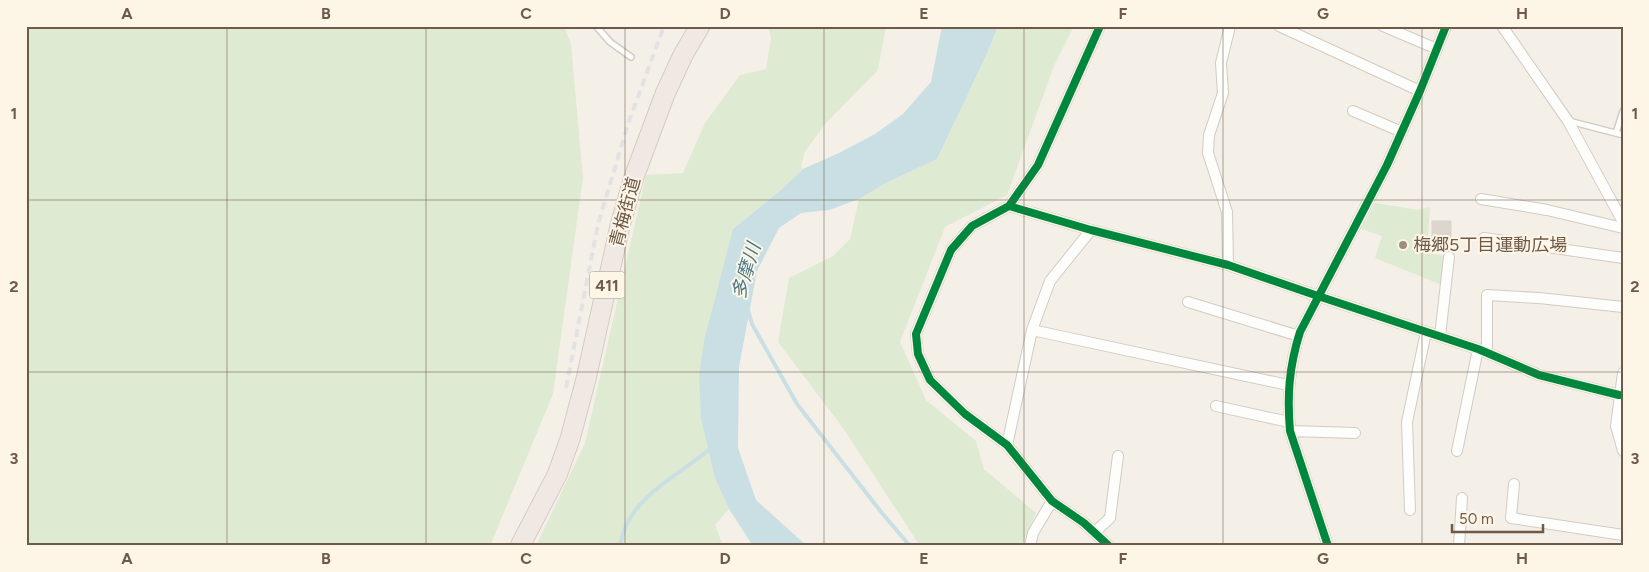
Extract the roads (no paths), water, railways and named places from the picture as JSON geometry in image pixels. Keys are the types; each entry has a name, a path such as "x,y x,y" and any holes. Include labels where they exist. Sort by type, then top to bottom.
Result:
{"highway":[{"name":"青梅街道","path":"520,546 557,475 570,439 586,379 620,226 634,177 665,94 700,26"}],"street":[{"path":"684,55 690,26"},
{"path":"1100,26 1038,165 1009,206 972,226 951,250 916,334 918,354 930,380 965,414 1007,445 1052,501 1096,532 1109,546"},
{"path":"1228,264 1227,212 1208,153 1208,144 1223,93 1221,64 1230,26"},
{"path":"1279,26 1420,91"},
{"path":"1383,26 1437,49"},
{"path":"1328,546 1290,426 1288,385 1292,360 1299,336 1318,296 1387,165 1446,26"},
{"path":"1502,26 1568,121 1623,222"},
{"path":"1353,111 1402,132"},
{"path":"1481,199 1547,210 1623,228"},
{"path":"1009,206 1091,230 1228,264 1318,296 1483,350 1539,374 1619,395"},
{"path":"1007,445 1032,330 1050,281 1091,230"},
{"path":"1484,238 1623,258"},
{"path":"1440,336 1448,257"},
{"path":"1457,451 1483,350 1487,295 1539,298 1623,307"},
{"path":"1188,302 1299,336"},
{"path":"1032,330 1288,385"},
{"path":"1410,510 1407,422 1426,332"},
{"path":"1623,373 1616,426 1623,451"},
{"path":"1216,406 1290,426 1355,433"},
{"path":"1096,532 1110,518 1118,456"},
{"path":"1514,484 1511,518 1623,535"},
{"path":"1459,546 1462,498"},
{"path":"1030,546 1033,533 1052,501"}],"lane":[{"path":"596,26 610,42 631,57"},
{"path":"1616,133 1623,111"},
{"path":"1568,121 1623,135"}],"water":[{"name":"多摩川","path":"942,26 998,26 986,56 937,159 886,183 859,199 829,210 801,213 779,228 757,271 739,367 738,448 756,500 807,546 753,546 729,509 715,478 701,419 699,376 704,341 733,229 782,189 803,169 875,134 903,114 931,82"}],"waterway":[{"name":"多摩川","path":"748,310 752,324 797,404 910,546"},
{"path":"620,546 625,529 643,501 711,448"}],"railway":[{"path":"566,388 598,224 629,121 664,26"}],"place":[{"name":"梅郷5丁目運動広場","path":"1403,245"}]}
